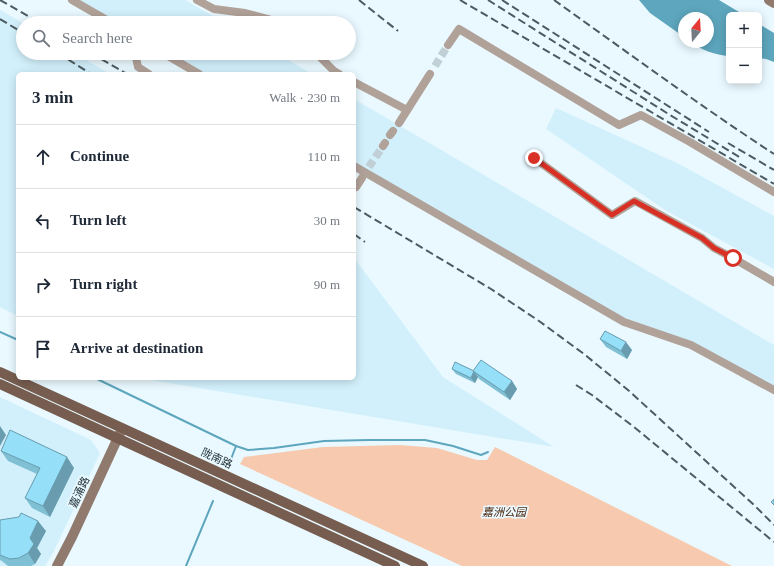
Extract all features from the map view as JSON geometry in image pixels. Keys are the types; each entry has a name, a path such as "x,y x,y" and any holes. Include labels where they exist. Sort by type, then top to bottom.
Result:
{"main road":[{"name":"陇南路","path":"0,372 16,379"},
{"name":"陇南路","path":"18,380 423,566"},
{"path":"0,384 395,566"}],"street":[{"path":"72,0 100,16"},
{"path":"197,0 214,9 256,16"},
{"path":"769,0 774,3"},
{"path":"448,45 459,29 619,125 641,115 774,192"},
{"path":"136,60 138,68 145,72"},
{"path":"175,60 196,72"},
{"path":"323,60 336,72"},
{"path":"399,123 430,74"},
{"path":"356,83 407,110"},
{"path":"534,158 612,215 634,201 702,238 714,248 774,282"},
{"path":"356,167 624,322 691,345 774,390"},
{"path":"356,187 362,178"},
{"name":"嘉涌路","path":"57,566 123,428"}],"shaded area":[{"path":"70,0 185,0 213,16 98,16"},
{"path":"0,10 16,19 16,60 86,60 107,72 16,72 16,315 0,307"},
{"path":"174,60 288,60 309,72 195,72"},
{"path":"356,100 774,345 774,390 691,342 630,325 356,166"},
{"path":"556,108 679,164 774,216 774,269 665,210 546,129"},
{"path":"356,261 443,377 554,447 151,380 356,380"},
{"path":"0,397 91,440 100,453 53,553 45,566 0,566"}],"green space":[{"name":"嘉洲公园","path":"400,445 437,448 477,460 487,460 495,447 732,566 462,566 240,464 244,457 323,447"}],"water":[{"path":"639,0 719,0 739,12 726,12 726,55 719,55 701,48 714,48 714,12 678,12 678,33 650,13"},
{"path":"762,26 774,33 774,62 762,58"}],"building":[{"path":"605,331 626,342 621,351 600,339"},
{"path":"481,360 512,381 504,392 473,371"},
{"path":"455,362 474,371 471,378 452,369"},
{"path":"10,430 67,457 43,506 25,498 40,468 1,451"},
{"path":"21,513 38,521 30,538 34,544 28,553 19,558 10,559 0,555 0,520 19,517"}],"waterway":[{"path":"0,332 16,339"},
{"path":"99,380 236,446 231,459"},
{"path":"236,446 248,450 324,441 425,440 453,446 481,455 488,452"},
{"path":"186,566 213,501"}],"tunnel":[{"path":"435,66 448,45"},
{"path":"362,177 383,146"}],"railway":[{"path":"0,0 28,16"},
{"path":"359,0 398,31"},
{"path":"460,0 774,184"},
{"path":"488,0 741,158"},
{"path":"502,0 709,132"},
{"path":"554,0 774,154"},
{"path":"0,19 16,29"},
{"path":"69,60 88,72"},
{"path":"103,60 124,72"},
{"path":"728,143 774,170"},
{"path":"356,208 491,289 539,321 584,354 628,390 774,525"},
{"path":"356,235 365,242"},
{"path":"576,385 592,395 634,427 774,542"}],"route":[{"path":"534,158 612,215 634,201 702,238 714,248 733,258"}]}
